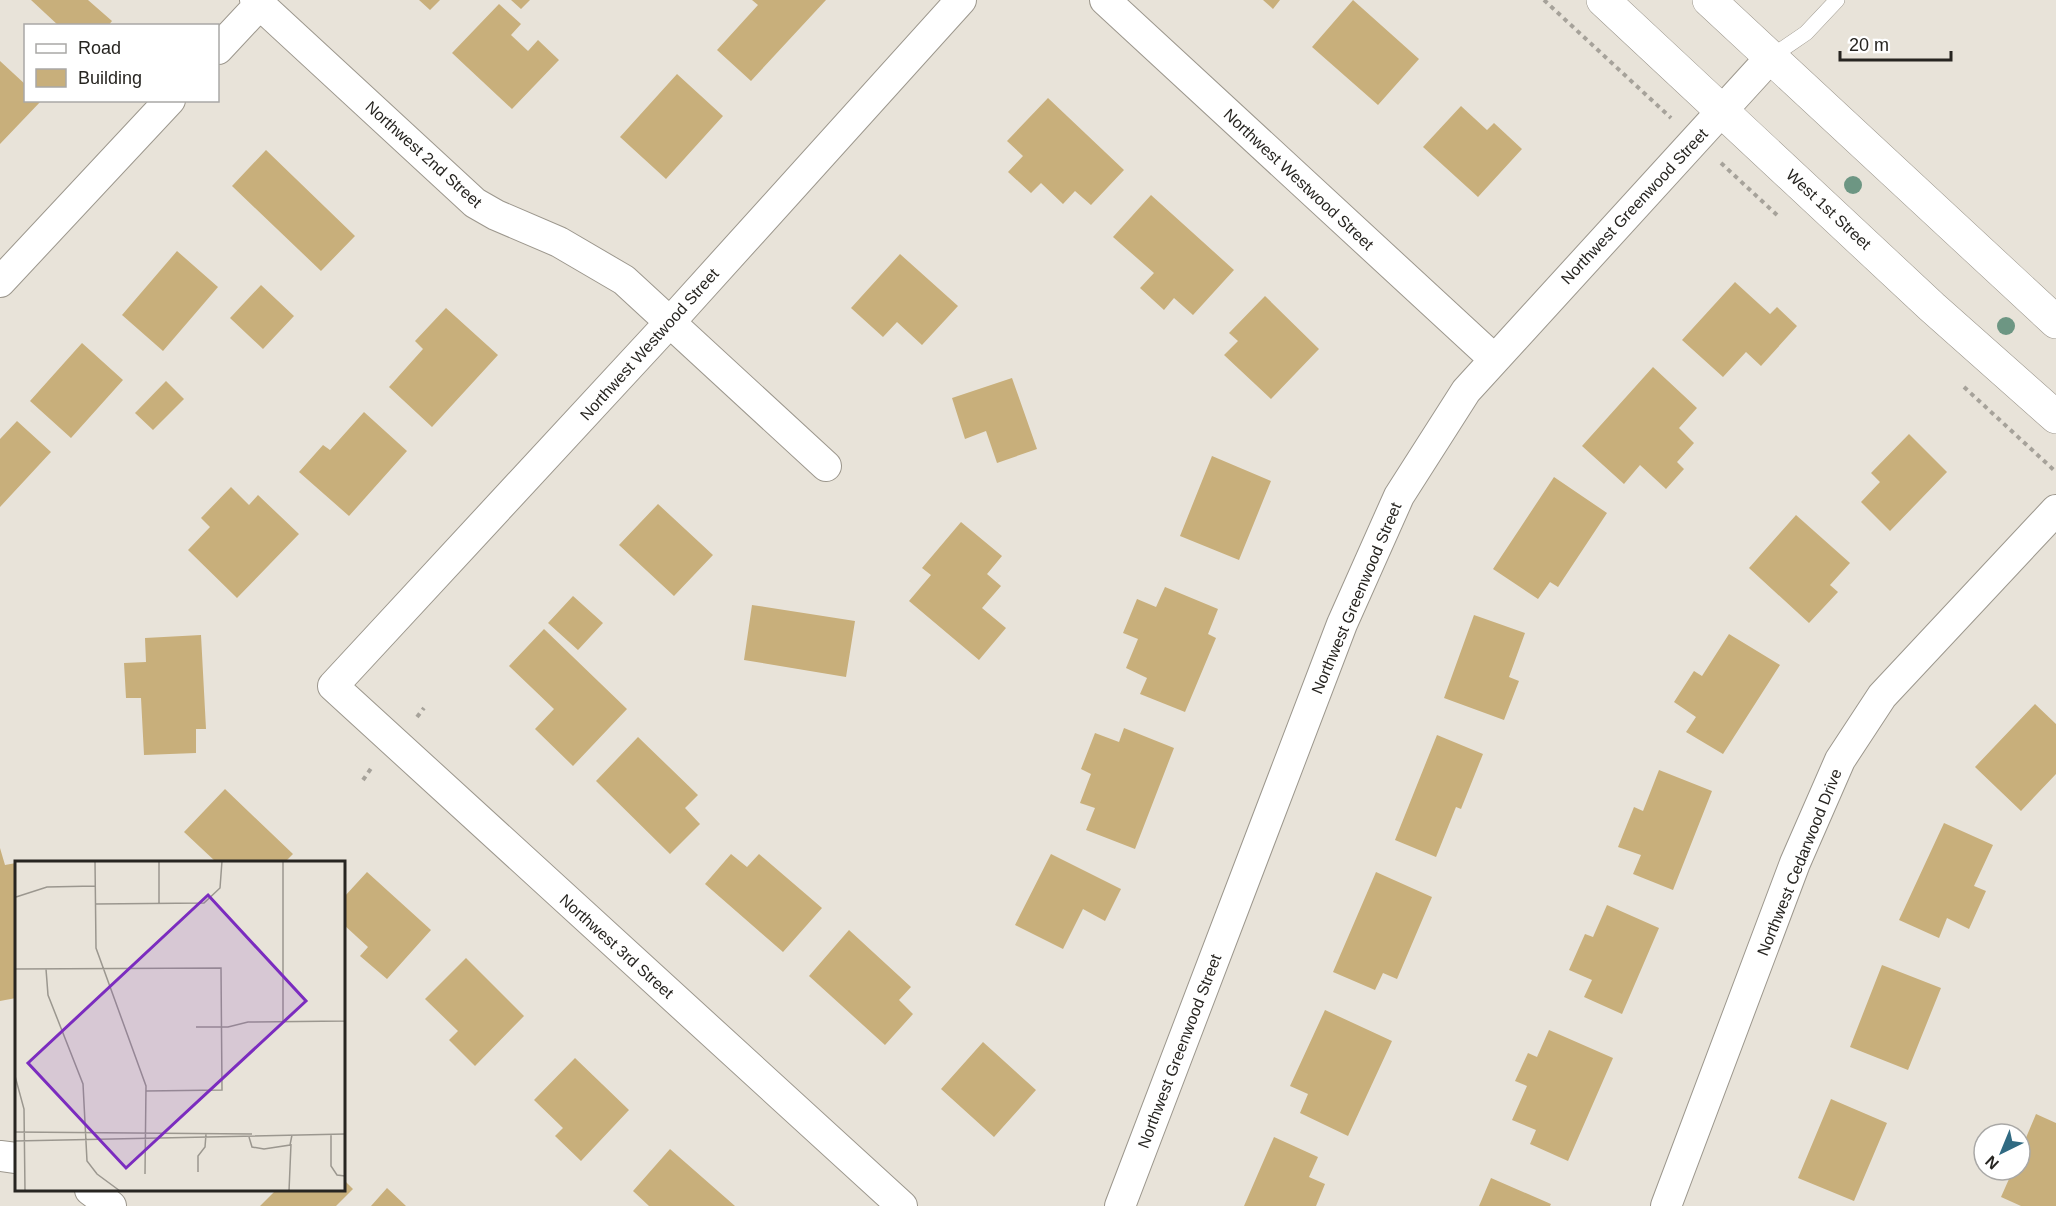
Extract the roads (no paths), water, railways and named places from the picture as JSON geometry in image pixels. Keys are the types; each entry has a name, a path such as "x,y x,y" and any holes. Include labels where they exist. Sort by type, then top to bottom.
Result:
{"main road":[{"name":"West 1st Street","path":"1603,0 1723,109 1932,307 2056,417"},
{"path":"1709,0 2056,322"}],"street":[{"name":"Northwest Westwood Street","path":"333,686 671,321 961,0"},
{"name":"Northwest Westwood Street","path":"1105,0 1494,359"},
{"name":"Northwest 2nd Street","path":"257,2 475,203 495,215 593,260 624,280 826,466"},
{"path":"219,48 257,2"},
{"name":"Northwest Greenwood Street","path":"1120,1206 1370,558 1399,496 1466,391 1770,57"},
{"path":"0,282 168,102"},
{"name":"Northwest Cedarwood Drive","path":"1666,1206 1796,863 1840,760 1882,696 2056,510"},
{"name":"Northwest 3rd Street","path":"333,686 902,1206"},
{"path":"0,1156 15,1158"},
{"path":"91,1191 111,1206"}],"lane":[{"path":"1770,57 1806,33 1837,0"}]}
